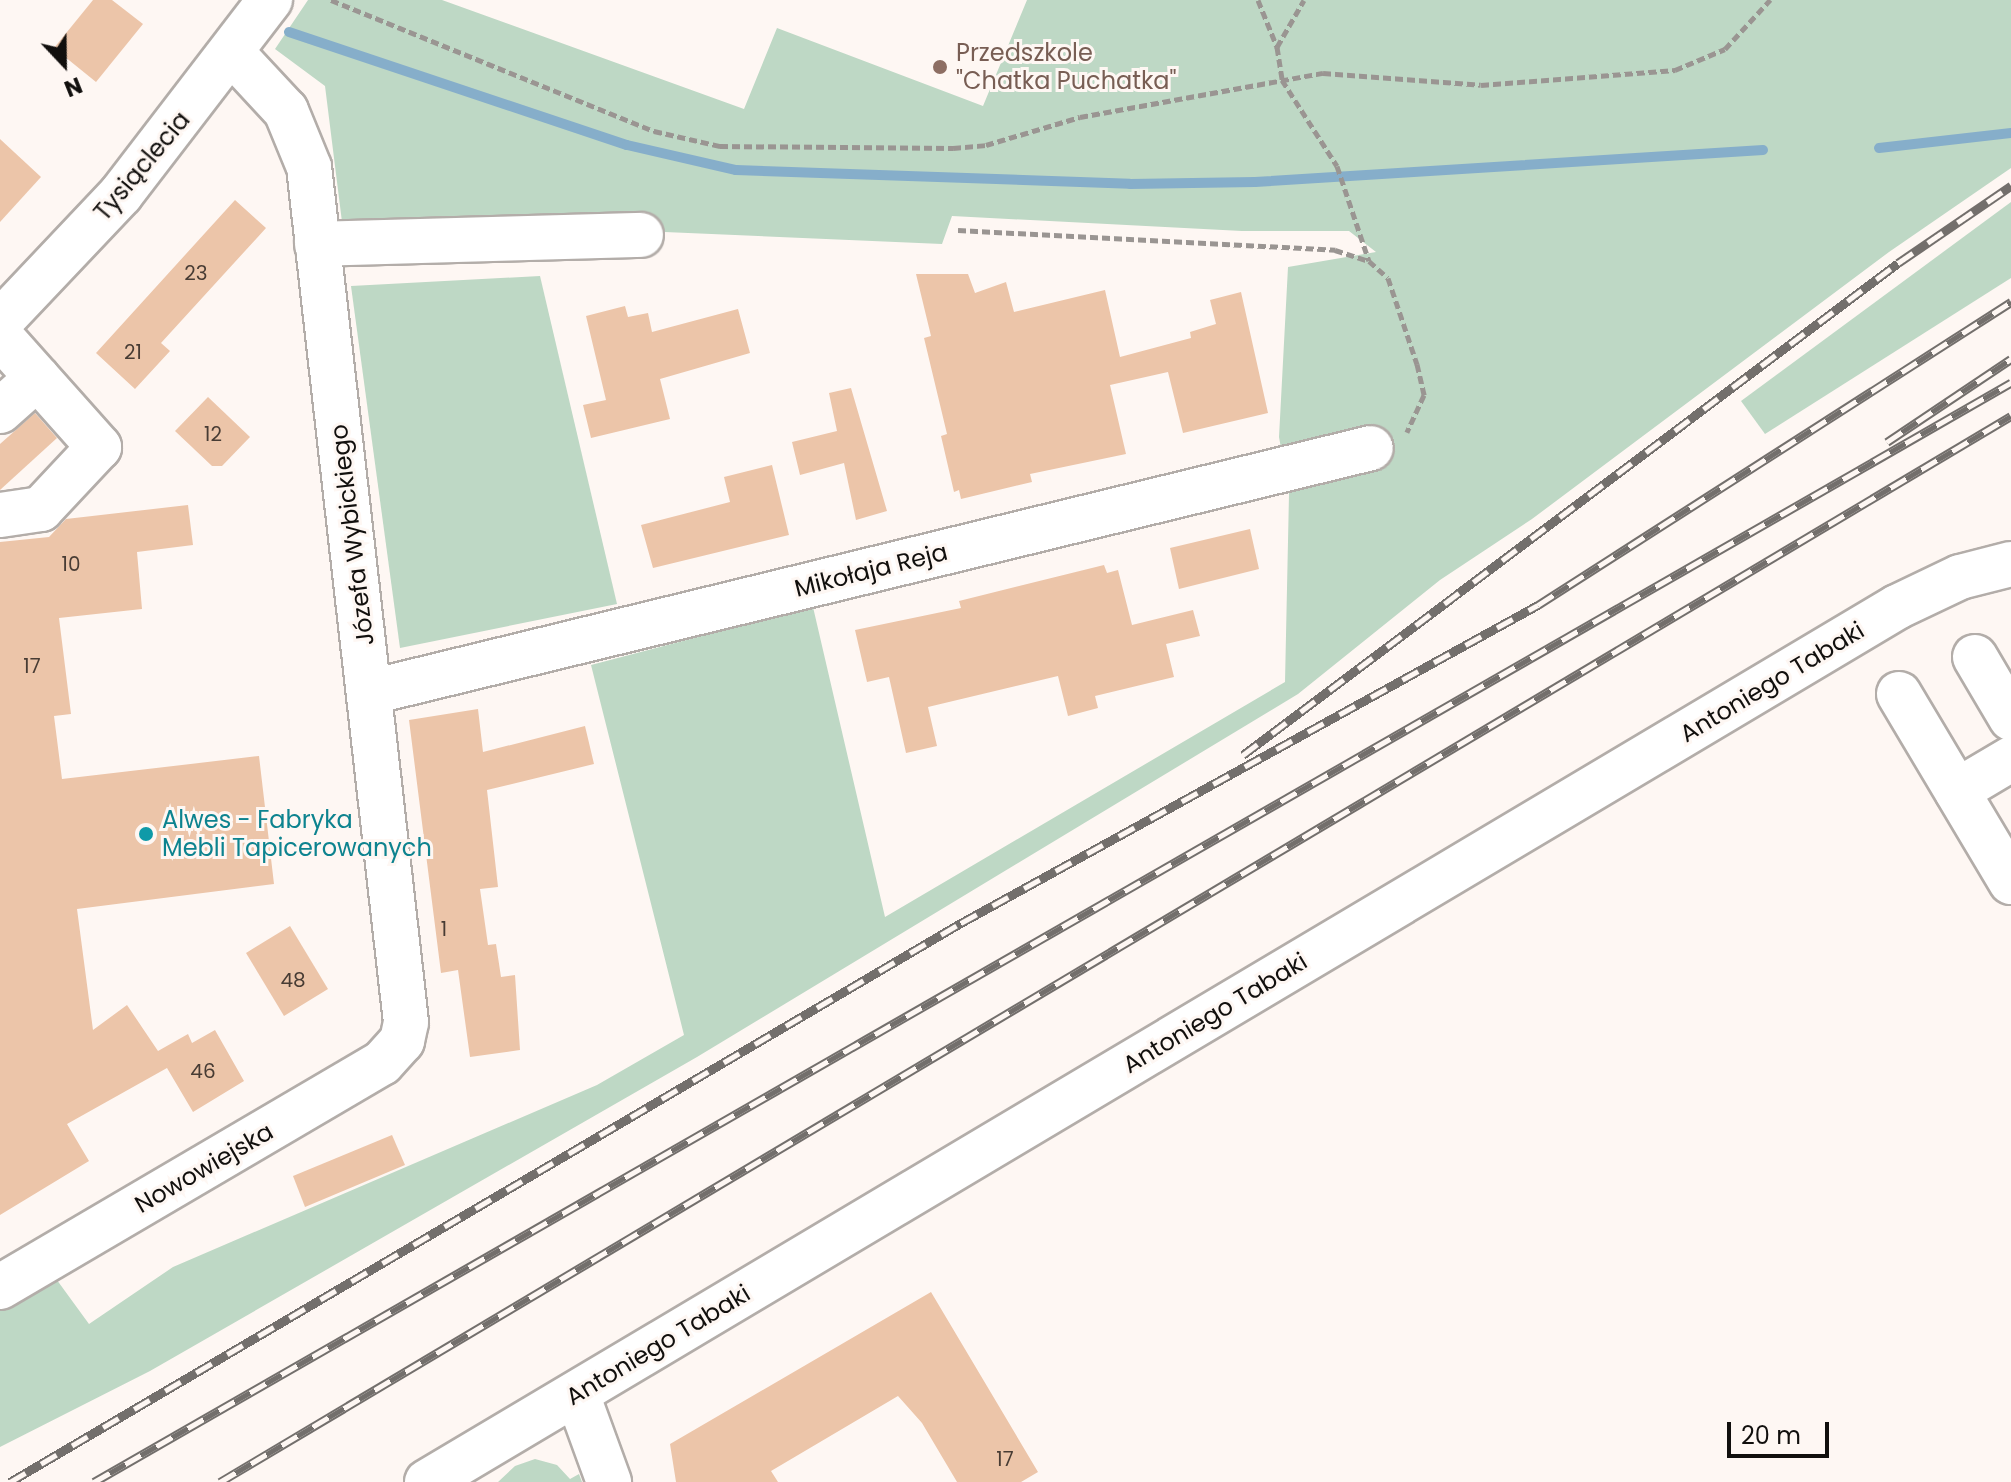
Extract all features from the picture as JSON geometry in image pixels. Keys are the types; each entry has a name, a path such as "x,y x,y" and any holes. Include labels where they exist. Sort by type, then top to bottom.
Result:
{"street":[{"name":"Tysiąclecia","path":"0,322 121,194 233,54 270,0"},
{"name":"Józefa Wybickiego","path":"233,54 295,127 309,167 406,993 402,1041"},
{"path":"317,244 641,235"},
{"path":"0,336 99,447 41,509 0,515"},
{"path":"0,411 37,378"},
{"name":"Mikołaja Reja","path":"371,692 1371,448"},
{"name":"Antoniego Tabaki","path":"427,1482 1897,607 1978,570 2011,564"},
{"path":"1975,657 2011,718"},
{"path":"1899,694 2011,882"},
{"path":"1957,791 2011,759"},
{"name":"Nowowiejska","path":"0,1287 382,1063 402,1041"},
{"path":"577,1394 609,1482"}],"path":[{"path":"331,0 654,131 720,146 986,145 1080,117 1323,73 1481,85 1675,70 1725,49 1770,0"},
{"path":"1258,0 1277,47 1282,80 1337,166 1369,261"},
{"path":"1277,47 1304,0"},
{"path":"958,230 1335,250 1369,261 1388,278 1424,395 1403,439 1371,448"}],"green space":[{"path":"308,0 442,0 744,109 777,28 983,106 1027,0 2011,0 2011,168 1889,252 1532,519 1440,580 1298,694 697,1057 150,1371 0,1447 0,1311 54,1276 89,1324 173,1267 597,1085 684,1035 591,665 813,607 885,917 1285,682 1289,494 1279,437 1288,267 1376,252 1349,231 1242,231 952,216 942,244 618,230 343,230 325,86 275,49"},
{"path":"2011,202 2011,278 1765,434 1741,401"},
{"path":"540,276 617,604 400,648 351,286"},
{"path":"535,1459 557,1465 570,1479 579,1474 582,1482 498,1482 515,1466"}],"building":[{"path":"93,0 112,0 143,24 96,82 54,48"},
{"path":"0,139 41,177 0,222"},
{"path":"235,200 266,228 161,343 170,351 135,389 96,353"},
{"path":"916,274 968,274 975,293 1006,282 1014,312 1105,290 1120,357 1191,338 1190,332 1216,324 1210,300 1241,292 1268,413 1183,433 1168,372 1110,385 1126,454 1030,474 1032,482 961,499 959,490 954,492 941,436 947,434 924,338 931,336"},
{"path":"625,306 628,317 648,313 652,332 738,309 750,353 660,379 670,419 591,438 583,405 606,400 586,316"},
{"path":"851,388 887,511 856,520 844,463 800,475 792,442 837,431 829,393"},
{"path":"208,397 250,437 222,466 212,466 175,431"},
{"path":"35,413 57,438 0,490 0,444"},
{"path":"772,465 789,535 653,568 641,525 730,502 724,477"},
{"path":"188,505 193,545 137,552 142,609 59,618 71,714 54,716 62,779 259,756 274,884 77,909 93,1030 127,1005 158,1051 188,1034 192,1043 215,1030 244,1081 193,1112 167,1068 67,1124 89,1161 0,1215 0,542 49,537 66,519"},
{"path":"1250,529 1259,569 1179,589 1170,548"},
{"path":"1104,565 1107,573 1118,570 1132,625 1193,610 1200,636 1166,644 1174,677 1095,696 1098,708 1068,716 1058,676 928,707 937,746 906,753 889,677 867,682 855,630 961,608 959,601"},
{"path":"478,709 483,752 585,726 594,764 487,790 498,887 480,889 488,945 496,944 501,977 515,975 520,1050 470,1057 458,970 441,973 409,720"},
{"path":"290,926 328,989 284,1016 246,953"},
{"path":"392,1135 405,1165 305,1207 293,1176"},
{"path":"931,1292 1038,1472 1021,1482 957,1482 922,1423 898,1396 771,1471 778,1482 676,1482 670,1444"}],"waterway":[{"path":"289,32 627,145 736,170 1130,184 1255,182 1763,150"},
{"path":"1879,148 2011,133"}],"railway":[{"path":"1243,755 1898,263 2011,186"},
{"path":"10,1482 961,923 1538,605 2011,302"},
{"path":"1887,442 2011,359"},
{"path":"94,1482 2011,383"},
{"path":"220,1482 2011,416"}],"place":[{"name":"Przedszkole \"Chatka Puchatka\"","path":"940,67"},
{"name":"Alwes - Fabryka Mebli Tapicerowanych","path":"146,834"}]}
